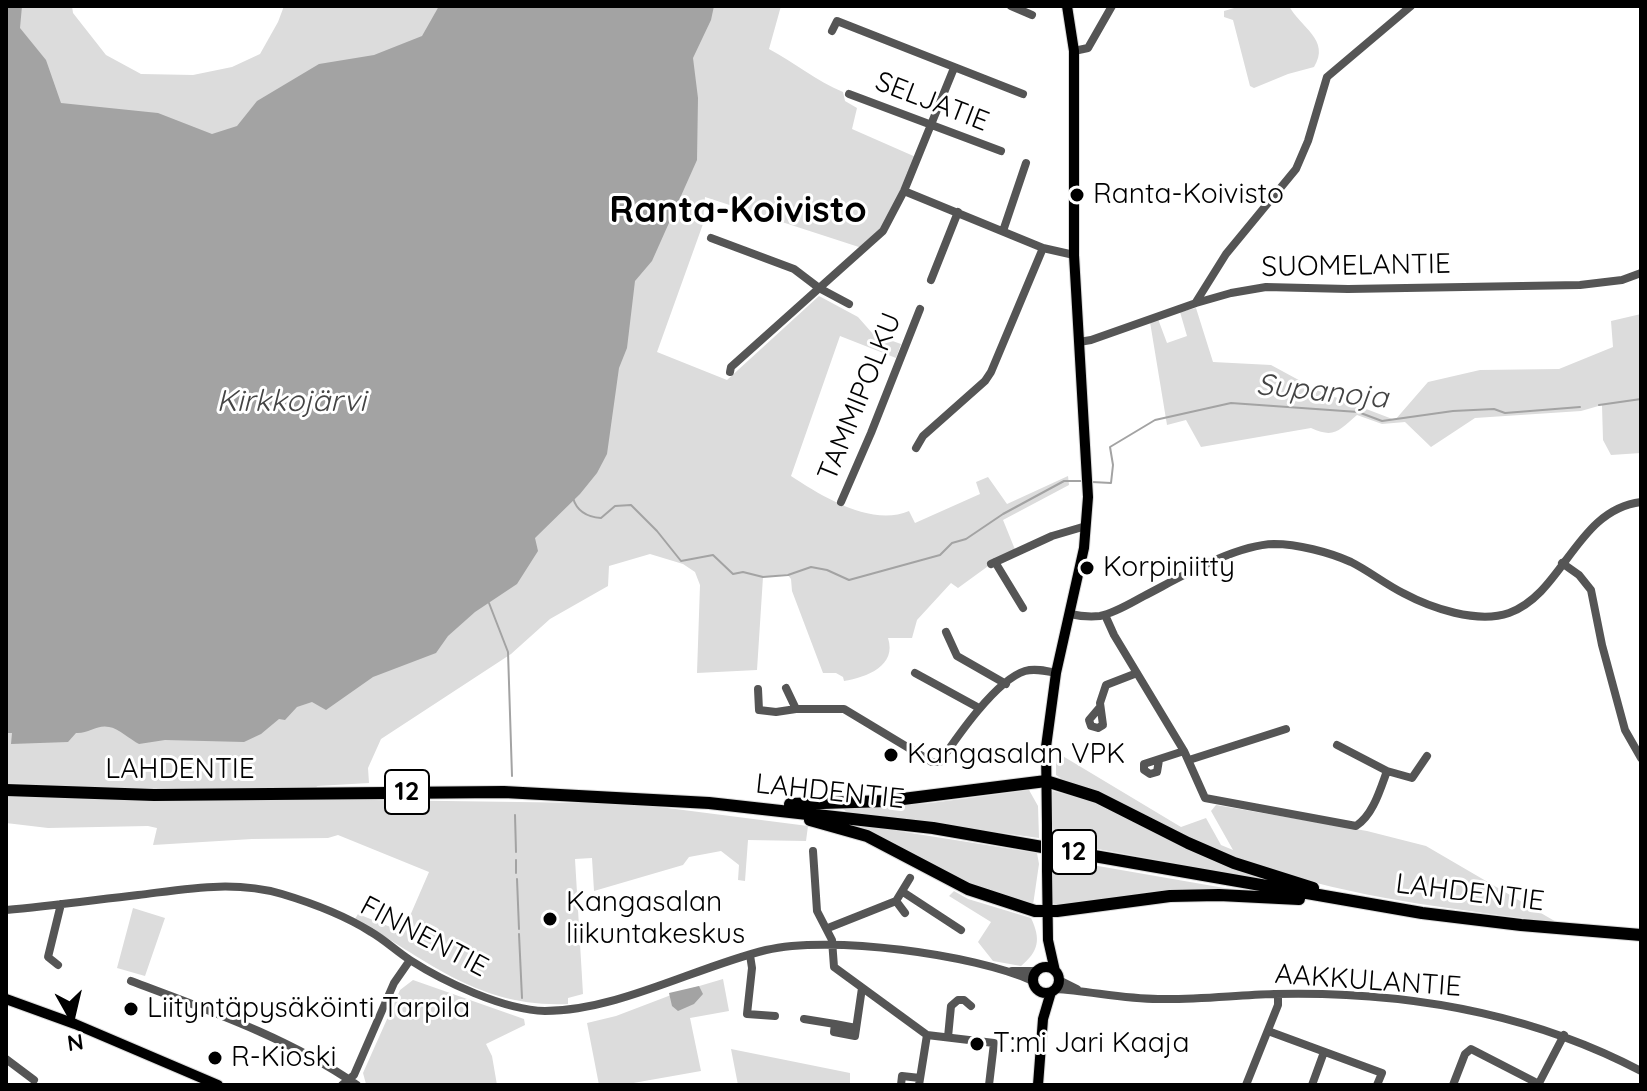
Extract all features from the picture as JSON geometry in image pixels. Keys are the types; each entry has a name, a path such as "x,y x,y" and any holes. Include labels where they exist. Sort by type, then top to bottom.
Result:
{"highway":[{"path":"725,805 887,801 1046,781 1097,797 1188,843 1257,871 1422,913"},
{"name":"LAHDENTIE","path":"6,789 154,795 504,792 725,805 978,835 1422,913 1641,935"},
{"path":"725,805 850,830 892,847 968,889 1035,911 1157,897 1219,895 1286,898 1422,913"}],"main road":[{"path":"1043,1019 1055,983 1048,940 1046,747 1056,673 1086,526 1088,474 1074,255 1074,51 1067,6"},
{"path":"1038,1085 1043,1019 1037,977 1048,940"},
{"path":"1037,977 1048,967 1055,983"},
{"path":"1037,977 1043,992 1055,983"},
{"path":"6,999 75,1024 218,1085"}],"street":[{"path":"1011,6 1032,15"},
{"path":"1074,51 1088,48 1112,6"},
{"path":"1196,303 1226,254 1296,169 1308,141 1327,77 1411,6"},
{"path":"832,31 837,21 1023,94"},
{"path":"730,372 731,367 883,231 932,127 954,68"},
{"name":"SELJATIE","path":"849,94 1001,151"},
{"path":"1003,231 1026,163"},
{"path":"904,191 1043,248 1074,255"},
{"path":"931,280 957,225 958,212"},
{"path":"711,238 794,269 819,288 849,304"},
{"path":"916,448 923,436 985,381 991,372 1043,248"},
{"name":"SUOMELANTIE","path":"1079,342 1196,303 1266,287 1348,289 1580,285 1622,280 1641,273"},
{"name":"TAMMIPOLKU","path":"841,502 920,309"},
{"path":"1070,614 1105,615 1204,565 1258,546 1276,544 1338,557 1424,602 1450,611 1489,616 1507,614 1525,605 1593,527 1618,508 1641,502"},
{"path":"1023,608 993,563 1052,536 1086,526"},
{"path":"1562,563 1579,575 1591,590 1625,730 1641,758"},
{"path":"1105,615 1189,760 1205,798 1356,826 1364,820 1379,794 1387,771"},
{"path":"946,632 957,656 1006,684"},
{"path":"758,689 759,710 844,709 932,762 940,762 979,708 1006,684 1024,671 1056,673"},
{"path":"915,673 979,708"},
{"path":"1100,707 1101,693 1106,685 1137,673"},
{"path":"786,688 796,709"},
{"path":"1189,760 1286,729"},
{"path":"1337,745 1387,771 1412,778 1427,756"},
{"path":"1159,760 1184,751"},
{"path":"813,851 817,911 828,928 834,967 927,1035 994,1043 989,1085"},
{"path":"828,928 896,901 910,878"},
{"name":"FINNENTIE","path":"6,910 185,887 252,887 284,895 357,924 440,977 505,1003 542,1011 571,1009 608,1000 780,948 833,946 893,949 979,963 1037,977"},
{"path":"903,892 961,930"},
{"path":"896,901 905,913"},
{"path":"58,965 48,957 61,904"},
{"path":"750,955 752,968 747,1014 775,1016"},
{"path":"131,981 230,1019 314,1058 350,1083 394,983 410,960"},
{"name":"AAKKULANTIE","path":"1055,983 1082,991 1147,999 1278,994 1431,1003 1564,1035 1641,1071"},
{"path":"804,1019 856,1028 862,988"},
{"path":"1246,1085 1278,1005 1278,994"},
{"path":"948,1037 951,1006 958,1000 971,1006"},
{"path":"1268,1031 1382,1073 1377,1085"},
{"path":"901,1085 902,1076 920,1082 927,1035"},
{"path":"1453,1085 1465,1054 1476,1049 1538,1085 1564,1035"},
{"path":"1312,1085 1324,1052"},
{"path":"6,1059 34,1080"}],"shaded area":[{"name":"Kirkkojärvi","path":"6,6 72,6 73,13 106,55 141,74 193,75 232,67 260,54 284,6 781,6 769,49 843,92 845,101 857,108 852,129 918,158 896,212 865,249 705,197 703,224 657,352 727,380 819,296 858,317 873,334 901,344 896,358 840,336 791,476 833,501 864,512 895,515 909,511 915,523 980,494 976,482 988,477 1007,504 1068,476 1069,485 1003,520 1016,552 991,564 958,588 951,583 917,620 912,638 888,638 890,648 884,663 870,673 853,679 844,681 836,673 823,673 787,574 763,577 757,670 697,673 700,585 695,572 683,564 650,554 609,566 608,586 550,619 511,654 381,739 368,768 369,783 316,788 156,790 6,783"},
{"path":"1241,6 1289,6 1316,41 1319,49 1314,67 1254,88 1250,86 1233,20 1224,17 1224,11"},
{"path":"1196,308 1213,362 1271,365 1319,391 1395,420 1428,382 1480,370 1559,369 1613,347 1611,321 1641,314 1641,453 1611,455 1603,440 1602,405 1581,411 1475,418 1431,447 1405,422 1382,424 1357,415 1341,429 1331,433 1311,428 1201,447 1186,420 1167,425 1150,322 1158,319 1167,343 1187,336 1180,312"},
{"path":"1056,752 1181,827 1206,818 1221,845 1233,850 1211,811 1216,805 1367,831 1426,846 1558,923 1384,898 1316,883 1254,864 1068,783 1056,775"},
{"path":"1029,790 1038,806 1039,838 843,809 931,803"},
{"path":"1053,791 1102,804 1199,854 1266,880 1054,841"},
{"path":"6,796 145,801 300,799 590,803 652,806 808,826 806,841 748,840 745,881 738,880 739,865 721,851 689,857 683,865 594,891 592,858 575,859 583,994 568,998 568,1004 536,1003 480,990 431,965 355,919 358,914 403,932 429,872 338,835 328,838 153,845 157,828 148,826 48,828 6,823"},
{"path":"835,821 1037,853 1039,864 1033,905 970,885 875,834"},
{"path":"1052,858 1236,890 1155,891 1057,906 1052,898"},
{"path":"954,891 968,899 1031,918 1037,938 1035,950 1021,966 993,961 978,942 991,922 949,896"},
{"path":"133,908 165,918 145,976 117,968"},
{"path":"723,979 729,1011 690,1018 701,1071 622,1085 599,1085 587,1023"},
{"path":"413,980 524,1019 525,1025 486,1044 492,1056 497,1085 366,1084 363,1073 400,990"},
{"path":"731,1049 850,1073 850,1085 738,1085"}],"water":[{"name":"Kirkkojärvi","path":"6,6 22,6 20,28 46,60 61,103 158,113 212,134 237,126 257,101 319,64 374,55 422,36 439,6 714,6 711,20 693,58 698,98 697,160 652,261 635,281 627,348 619,368 607,454 580,494 535,538 538,551 517,584 475,612 448,636 436,653 373,677 326,710 312,702 297,707 285,720 279,719 261,734 244,742 165,740 139,744 105,726 76,733 68,742 11,744 12,733 6,733"},
{"path":"699,986 703,994 694,1004 678,1011 672,1006 669,993"}],"waterway":[{"name":"Supanoja","path":"1599,405 1641,399"},
{"name":"Supanoja","path":"1092,482 1111,483 1113,465 1110,447 1155,420 1231,403 1358,412 1382,421 1453,411 1494,409 1505,413 1580,407"},
{"path":"573,498 580,510 601,518 615,506 631,505 681,561 713,555 733,574 743,572 763,577 788,575 811,567 849,580 940,555 952,543 966,539 1003,514 1064,481 1081,481"},
{"path":"489,603 508,652 512,776"},
{"path":"515,815 516,852"},
{"path":"516,860 516,873"},
{"path":"517,879 519,929"},
{"path":"519,934 522,998"}],"place":[{"name":"Ranta-Koivisto","path":"1077,195"},
{"name":"Korpiniitty","path":"1087,568"},
{"name":"Kangasalan VPK","path":"891,755"},
{"name":"Kangasalan liikuntakeskus","path":"550,919"},
{"name":"Liityntäpysäköinti Tarpila","path":"131,1009"},
{"name":"T:mi Jari Kaaja","path":"977,1044"},
{"name":"R-Kioski","path":"215,1058"}],"district":[{"name":"Ranta-Koivisto","path":"738,211"}]}
